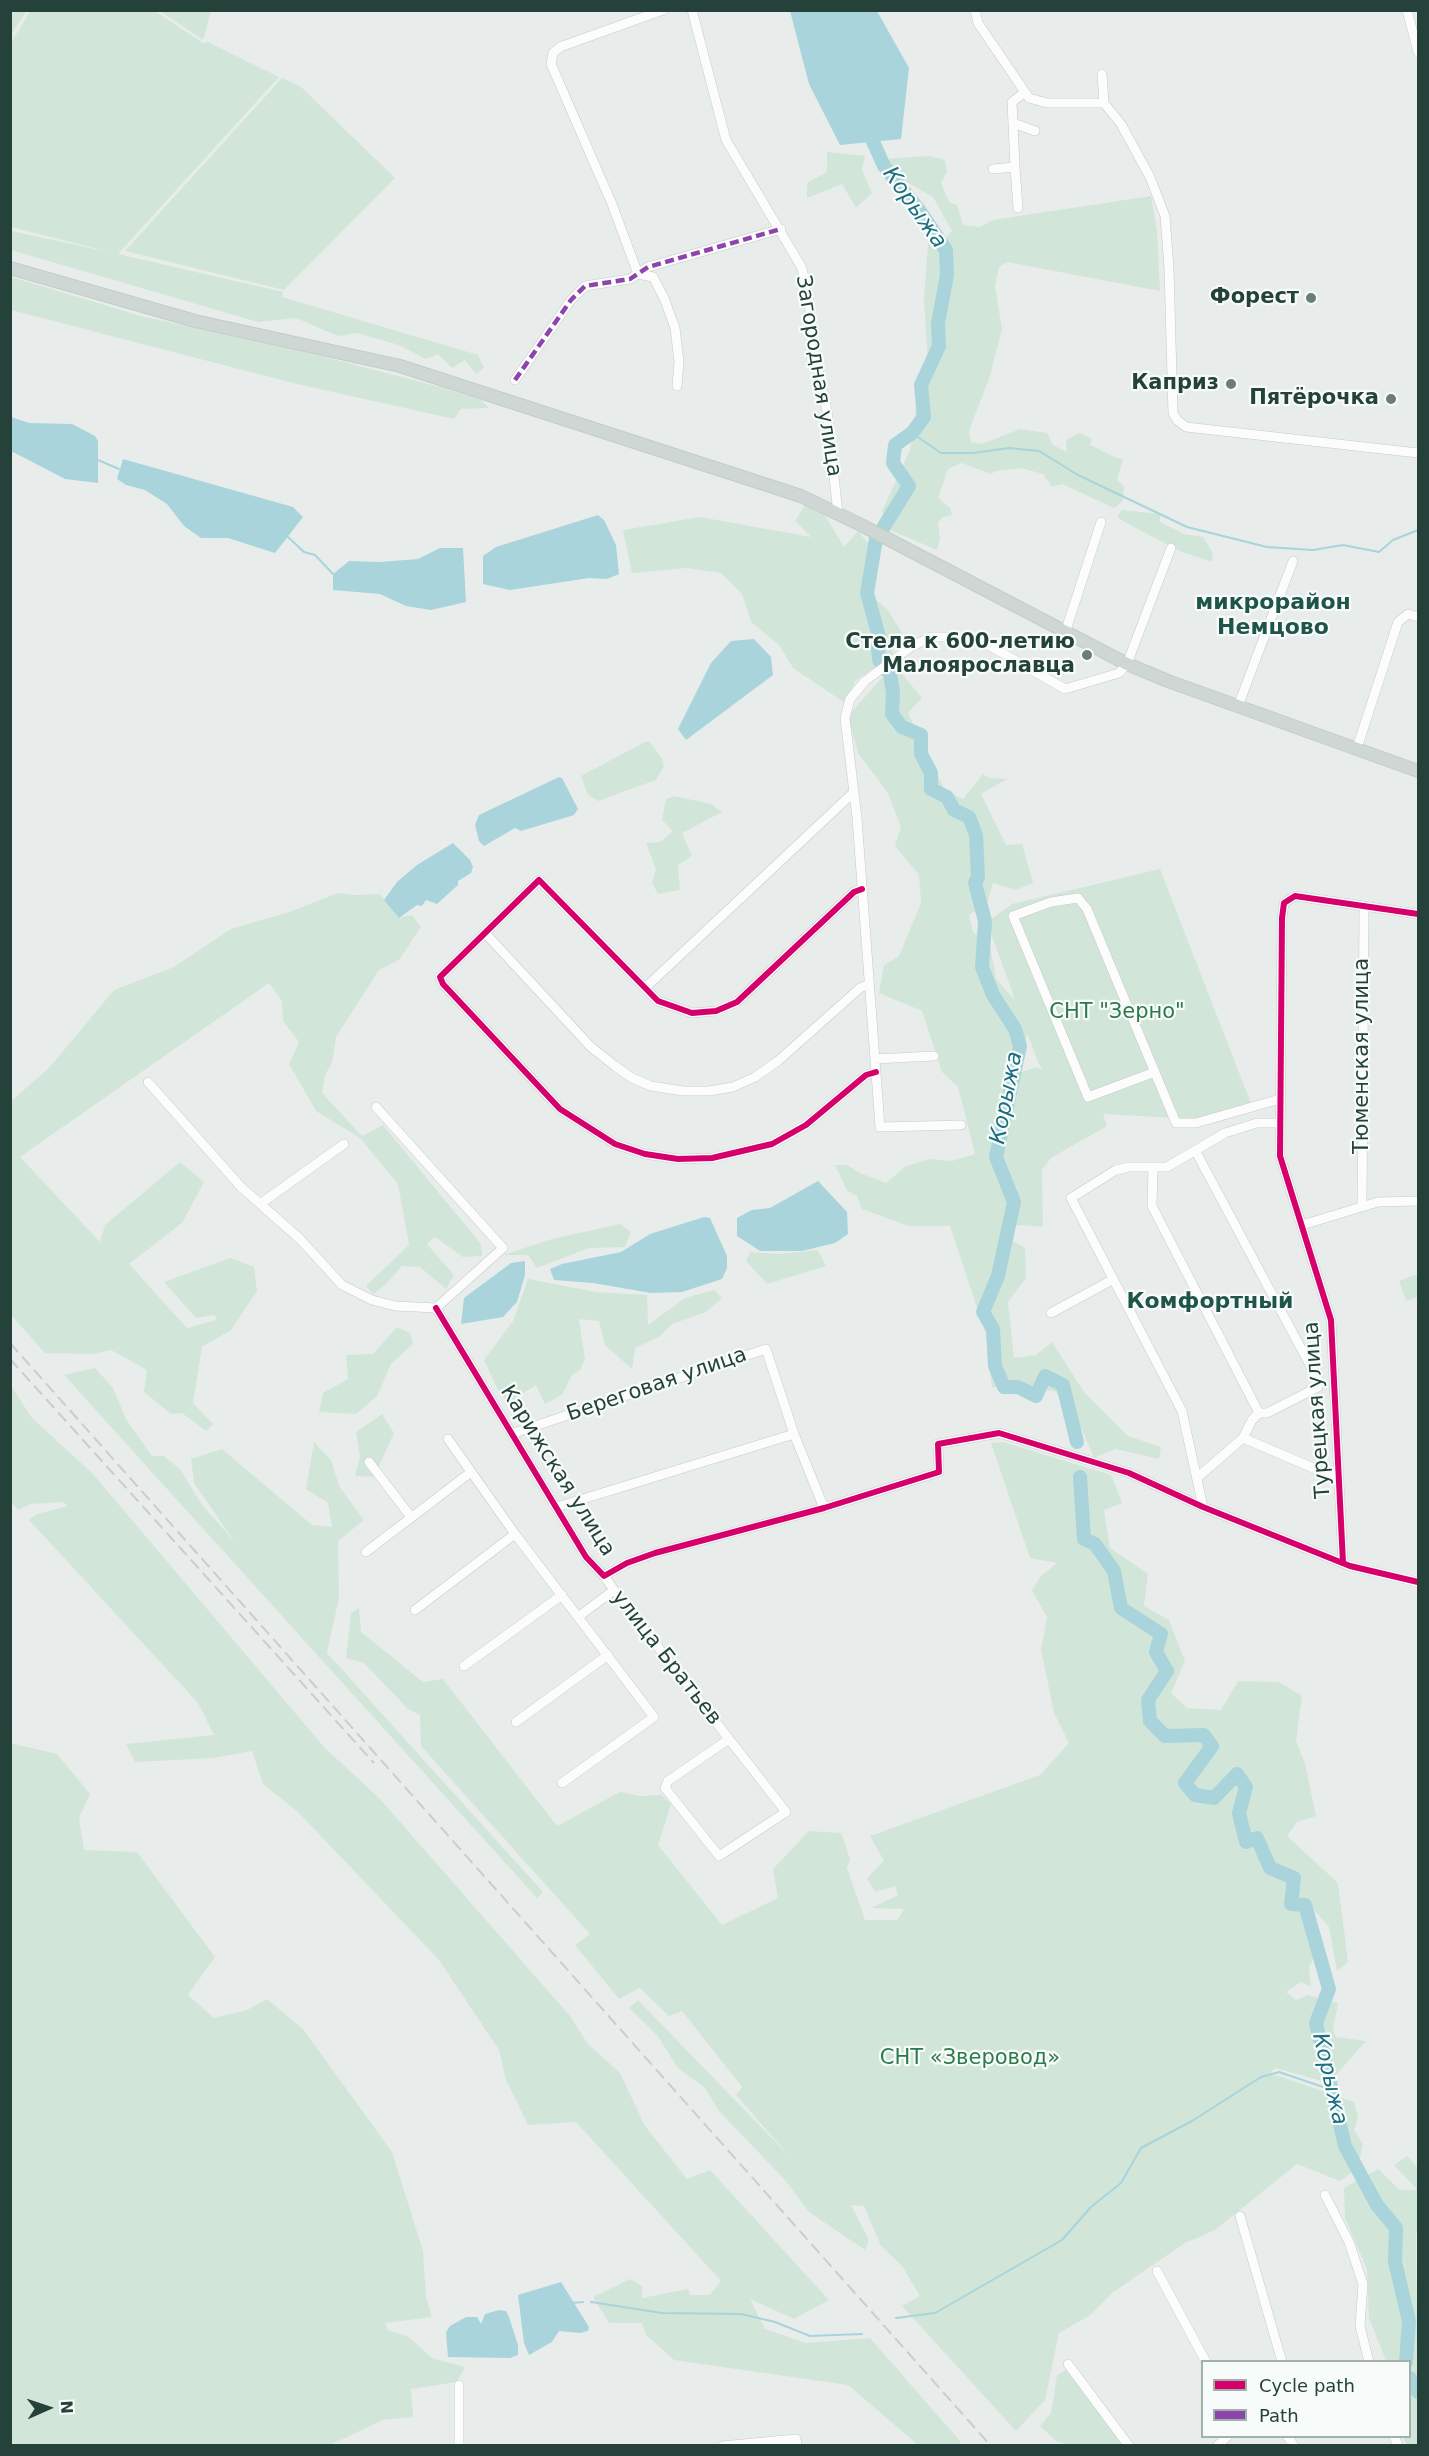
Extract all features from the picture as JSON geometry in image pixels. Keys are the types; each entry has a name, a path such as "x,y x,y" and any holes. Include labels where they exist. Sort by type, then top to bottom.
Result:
{"main road":[{"path":"10,268 195,321 400,366 801,496 1127,664 1419,771"}],"street":[{"path":"638,274 612,204 551,64 553,53 560,47 663,10"},
{"name":"Загородная улица","path":"692,10 726,140 781,229 802,268 809,302 814,351 827,411 838,514"},
{"path":"975,10 978,22 1029,98 1047,103 1104,103"},
{"path":"1407,10 1419,52"},
{"path":"1102,74 1104,103 1121,124 1150,177 1164,216 1169,268 1173,413 1177,420 1186,427 1419,453"},
{"path":"1018,208 1012,102 1025,92"},
{"path":"1013,123 1035,131"},
{"path":"993,168 1015,167"},
{"path":"515,381 585,286 630,279 648,267 781,229"},
{"path":"638,274 653,277 668,308 679,362 677,386"},
{"path":"1065,633 1101,522"},
{"path":"961,1125 880,1126 854,792 845,718 850,699 865,681 911,647 931,637 953,637 984,643 1065,688 1119,673 1127,664 1171,548"},
{"path":"1238,706 1293,561"},
{"path":"1357,748 1398,622 1408,614 1419,617"},
{"path":"645,988 854,792"},
{"path":"862,889 854,892 737,1002 716,1011 692,1013 658,1001 539,880 440,977 442,984 560,1109 615,1144 645,1154 678,1159 712,1158 749,1151 772,1143 806,1125 866,1075 876,1072"},
{"name":"Турецкая улица","path":"1343,1563 1331,1320 1280,1156 1284,903 1295,896 1364,906"},
{"path":"1155,1072 1088,1097 1013,916 1051,902 1078,898 1087,909 1155,1072 1176,1124 1196,1123 1280,1099"},
{"path":"1364,906 1419,914"},
{"name":"Тюменская улица","path":"1362,1206 1364,906"},
{"path":"485,933 591,1047 632,1078 651,1086 683,1091 709,1091 733,1087 755,1077 778,1061 860,988 869,984"},
{"path":"875,1059 934,1056"},
{"path":"148,1082 241,1187 300,1239 342,1285 395,1306 436,1308 503,1248 376,1107"},
{"path":"1280,1123 1257,1124 1225,1133 1167,1167 1153,1169 1129,1167 1116,1170 1071,1198 1182,1411 1203,1507 1343,1563 1369,1572 1419,1582"},
{"path":"261,1204 344,1144"},
{"path":"1196,1152 1318,1380 1318,1387 1267,1413 1259,1413 1252,1420 1243,1438 1198,1477"},
{"path":"1153,1169 1152,1206 1259,1413"},
{"path":"1302,1226 1378,1202 1419,1201"},
{"path":"1051,1313 1112,1280"},
{"name":"Карижская улица","path":"436,1308 514,1433 586,1557 604,1576 627,1563 655,1553 824,1508 939,1473 938,1444 984,1434 999,1433 1129,1473 1203,1507"},
{"name":"Береговая улица","path":"514,1433 766,1349 794,1434"},
{"path":"557,1507 794,1434 824,1508"},
{"path":"1243,1438 1339,1479"},
{"path":"448,1439 515,1534 654,1717 562,1783"},
{"path":"369,1462 411,1517"},
{"path":"366,1552 471,1472"},
{"path":"415,1610 515,1534"},
{"name":"улица Братьев","path":"604,1576 786,1812 719,1856 665,1788 668,1781 729,1739"},
{"path":"578,1617 614,1590"},
{"path":"464,1666 562,1595"},
{"path":"516,1722 608,1655"},
{"path":"1325,2195 1349,2242 1363,2284 1360,2326 1369,2360"},
{"path":"1240,2216 1282,2360"},
{"path":"1157,2271 1205,2360"},
{"path":"1068,2364 1129,2445"},
{"path":"459,2385 459,2445"},
{"path":"722,2445 796,2439 797,2445"}],"green space":[{"path":"10,11 26,11 11,35"},
{"path":"30,11 155,11 203,43 208,42 279,77 118,254 283,292 282,297 478,355 484,368 476,374 465,360 452,368 438,354 426,359 399,345 357,333 338,336 296,318 258,322 11,250 11,231 114,253 11,227 11,43"},
{"path":"160,11 211,11 203,40"},
{"path":"282,78 300,86 395,178 284,290 125,251"},
{"path":"827,152 865,156 862,170 872,193 856,208 842,184 807,198 807,183 827,172"},
{"path":"929,156 945,160 947,172 941,183 949,202 957,205 963,225 980,227 993,220 1151,196 1157,231 1160,291 1007,262 999,267 995,286 1002,329 990,376 969,431 971,442 982,444 1020,429 1047,433 1053,445 1067,452 1066,440 1079,433 1092,439 1090,445 1123,459 1117,480 1124,486 1123,501 1114,508 1062,484 1052,487 1043,474 1021,468 996,471 991,474 962,463 948,469 938,498 950,508 952,515 943,517 938,523 940,539 937,550 888,529 882,511 910,450 918,392 928,364 924,298 928,244 943,241 952,231 933,197 887,171 882,159"},
{"path":"11,277 141,316 321,356 436,386 481,400 489,408 461,409 454,419 297,384 11,310"},
{"path":"805,505 823,512 844,547 858,531 874,550 872,596 887,609 908,642 892,647 893,655 855,681 845,703 793,668 779,645 751,622 742,594 721,573 686,568 632,573 623,530 700,517 811,537 795,521"},
{"path":"1122,510 1160,514 1160,522 1184,534 1203,537 1213,553 1212,562 1180,551 1128,524 1117,517"},
{"name":"СНТ \"Зерно\"","path":"894,664 922,698 908,713 945,791 963,799 983,774 989,778 1007,779 981,794 1006,845 1022,844 1033,883 1015,890 993,883 987,904 969,915 973,932 990,946 996,979 1015,1000 987,922 1012,904 1160,869 1252,1106 1193,1119 1103,1114 1107,1126 1051,1158 1042,1170 1043,1227 1022,1225 1002,1227 1000,1233 1025,1248 1026,1278 1008,1302 1014,1358 1036,1355 1052,1342 1084,1392 1128,1436 1161,1447 1159,1459 1116,1449 1094,1458 1081,1427 1055,1391 992,1387 986,1335 950,1226 908,1226 862,1209 857,1196 847,1191 835,1165 847,1165 860,1173 886,1183 906,1166 930,1159 952,1161 975,1154 958,1087 942,1072 922,1011 879,993 884,965 899,956 921,903 919,875 895,846 901,827 888,793 858,753 848,716","holes":["1027,1033 1042,1069 1036,1067 1022,1072 1012,1066 1013,1049 1027,1037"]},
{"path":"645,742 650,742 662,759 664,766 656,780 598,801 588,795 581,776"},
{"path":"674,796 711,804 722,812 682,833 692,856 678,865 680,890 658,894 652,883 656,869 646,843 660,842 673,831 662,820 666,799"},
{"path":"338,893 380,894 399,918 412,915 421,927 399,960 379,970 336,1037 332,1063 325,1075 322,1093 362,1136 383,1125 481,1244 482,1256 463,1257 435,1237 427,1244 454,1275 446,1289 420,1267 402,1266 386,1284 373,1294 366,1286 409,1245 398,1184 360,1138 316,1111 289,1064 299,1042 283,1021 282,1001 269,983 20,1157 100,1242 105,1225 180,1162 204,1182 182,1223 129,1264 187,1328 216,1320 215,1315 196,1318 164,1282 230,1258 254,1267 257,1291 231,1330 202,1347 193,1403 213,1424 206,1431 182,1413 171,1414 144,1392 147,1370 111,1350 93,1354 45,1353 11,1315 10,1102 49,1068 114,990 174,967 231,929 289,912"},
{"path":"620,1224 631,1232 625,1247 589,1248 537,1268 528,1255 503,1255 552,1239"},
{"path":"818,1250 826,1266 767,1284 746,1261 750,1252 778,1254"},
{"path":"1418,1274 1418,1297 1406,1301 1399,1281"},
{"path":"528,1279 596,1292 647,1295 648,1325 685,1298 714,1290 722,1298 706,1312 672,1324 659,1337 635,1348 632,1369 605,1345 599,1321 579,1319 585,1359 580,1370 572,1375 562,1395 545,1404 536,1385 515,1398 515,1411 499,1392 484,1360 513,1321"},
{"path":"397,1327 410,1333 413,1344 391,1364 377,1396 356,1414 319,1412 323,1393 348,1379 346,1355 373,1354"},
{"path":"95,1368 113,1388 126,1419 152,1456 164,1456 180,1469 202,1505 235,1542 194,1483 191,1459 222,1449 312,1525 332,1527 328,1503 306,1489 314,1442 331,1460 339,1486 364,1520 338,1541 339,1598 327,1653 543,1892 537,1898 64,1375"},
{"path":"10,1384 32,1418 93,1474 324,1747 380,1799 570,2016 588,2044 620,2073 645,2126 687,2179 710,2170 829,2300 794,2319 750,2299 765,2329 806,2343 870,2338 960,2441 961,2445 918,2445 848,2385 674,2360 646,2335 642,2323 609,2323 593,2297 630,2279 642,2286 642,2298 688,2289 690,2295 710,2295 721,2281 576,2122 528,2125 506,2080 499,2050 439,1960 297,1811 263,1784 252,1751 214,1758 135,1762 126,1744 214,1735 198,1703 29,1520 37,1514 68,1506 62,1502 31,1504 18,1510 11,1502"},
{"path":"382,1414 394,1433 374,1477 355,1476 360,1457 356,1432"},
{"name":"СНТ «Зверовод»","path":"1003,1442 1111,1475 1122,1503 1104,1510 1110,1548 1148,1574 1144,1606 1169,1620 1185,1661 1171,1693 1187,1708 1221,1710 1238,1681 1279,1682 1302,1696 1296,1741 1305,1763 1316,1816 1297,1822 1287,1836 1338,1883 1348,1962 1337,1971 1329,1927 1314,1910 1308,1925 1316,1934 1319,1947 1309,1967 1311,1987 1301,1982 1286,1992 1296,2000 1307,1995 1338,2003 1333,2030 1336,2037 1366,2041 1329,2083 1275,2068 1270,2073 1354,2102 1358,2117 1354,2130 1363,2144 1358,2168 1340,2181 1297,2164 1215,2230 1185,2243 1112,2293 1089,2316 1059,2333 1045,2400 1016,2431 902,2306 920,2296 902,2266 881,2246 864,2206 851,2205 869,2240 865,2250 809,2212 785,2180 719,2111 705,2088 678,2068 657,2035 629,2008 638,2000 792,2159 736,2095 742,2087 682,2011 669,2016 640,1988 619,1999 575,1945 590,1934 421,1746 420,1715 408,1709 364,1663 346,1658 351,1613 359,1608 361,1632 423,1682 443,1679 557,1826 620,1792 641,1796 661,1795 671,1804 658,1845 722,1925 778,1898 773,1869 809,1831 841,1833 850,1859 847,1868 865,1920 897,1920 904,1909 871,1908 898,1895 895,1886 875,1892 867,1878 884,1861 870,1836 1040,1775 1069,1743 1054,1713 1041,1650 1047,1617 1032,1590 1041,1576 1057,1563 1030,1558 991,1443"},
{"path":"11,1743 57,1754 90,1794 79,1818 84,1850 137,1852 215,1957 188,1995 214,2018 247,2010 267,1999 303,2029 392,2152 423,2251 426,2297 432,2317 385,2323 389,2331 408,2336 432,2358 465,2367 457,2382 411,2389 413,2417 383,2420 330,2445 11,2446"},
{"path":"1407,2156 1418,2168 1418,2190 1394,2165"},
{"path":"1378,2169 1400,2190 1418,2190 1418,2230 1416,2234 1418,2446 1407,2445 1404,2438 1411,2438 1411,2360 1386,2360 1369,2318 1367,2269 1345,2218 1344,2188"},
{"path":"1067,2369 1126,2445 1068,2445 1056,2441 1040,2426 1051,2413 1057,2375"}],"water":[{"path":"790,11 877,11 909,68 901,139 840,145 809,84"},
{"path":"11,417 29,423 72,424 95,436 98,441 98,483 65,479 11,451"},
{"path":"123,459 293,507 303,517 275,553 228,538 201,538 184,526 167,504 145,490 126,485 117,479"},
{"path":"598,515 604,520 616,545 619,574 607,579 589,578 510,590 483,584 483,556 496,547"},
{"path":"440,548 463,548 466,602 431,610 406,606 380,594 333,590 333,574 349,561 380,562 418,559"},
{"path":"754,639 771,657 773,675 686,740 678,729 711,663 731,641"},
{"path":"559,777 562,778 578,809 574,815 521,831 515,828 484,846 479,841 475,825 479,815"},
{"path":"453,843 470,860 473,867 471,873 458,881 458,885 437,904 426,900 422,906 417,905 399,918 384,900 397,882 417,865"},
{"path":"818,1181 847,1212 848,1234 835,1243 802,1251 760,1251 737,1236 737,1218 752,1210 770,1208"},
{"path":"704,1217 710,1218 727,1256 727,1268 722,1279 682,1292 651,1293 593,1283 554,1280 550,1269 562,1264 621,1252 650,1234"},
{"path":"525,1261 525,1275 517,1302 503,1317 461,1324 464,1298 511,1263"},
{"path":"561,2282 589,2327 588,2331 580,2333 559,2331 552,2342 529,2355 524,2343 518,2295"},
{"path":"499,2310 506,2311 509,2317 518,2345 518,2355 510,2358 448,2357 446,2332 450,2326 466,2317 477,2317 481,2324 485,2314"}],"waterway":[{"name":"Корыжа","path":"866,126 884,166 919,210 946,250 947,275 938,323 939,346 921,385 924,417 912,433 895,445 893,463 909,486 883,528"},
{"path":"912,433 941,453 973,453 1009,448 1039,451 1078,475 1187,527 1267,547 1313,550 1343,545 1379,552 1393,540 1418,530"},
{"path":"98,460 119,469"},
{"path":"288,537 304,552 315,555 335,576"},
{"name":"Корыжа","path":"876,539 867,593 881,644 878,648 879,660 890,674 893,692 892,714 902,727 921,735 921,754 931,773 931,789 947,797 954,810 969,817 976,835 978,877 975,883 985,921 982,967 993,995 1015,1029 1020,1046 996,1157 1014,1202 998,1276 983,1312 993,1329 995,1366 1004,1387 1018,1387 1036,1396 1045,1376 1063,1385 1077,1442"},
{"name":"Корыжа","path":"1080,1477 1084,1539 1095,1544 1114,1571 1121,1608 1161,1634 1156,1652 1167,1671 1148,1700 1150,1721 1165,1736 1204,1735 1212,1746 1185,1783 1195,1795 1214,1798 1237,1774 1246,1787 1239,1813 1246,1842 1257,1838 1270,1868 1294,1878 1291,1904 1305,1905 1329,1989 1316,2023 1345,2146 1377,2205 1396,2228 1395,2262 1409,2321 1406,2360"},
{"path":"896,2318 935,2313 1062,2240 1091,2207 1121,2183 1141,2148 1192,2121 1261,2077 1279,2072 1332,2090"},
{"path":"572,2303 583,2302"},
{"path":"591,2302 662,2313 741,2314 775,2322 810,2336 862,2334"},
{"name":"Корыжа","path":"1411,2380 1418,2392"}],"railway":[{"path":"10,1343 991,2446"},
{"path":"10,1359 374,1763"}],"marked path":[{"path":"515,380 571,300 585,286 630,279 648,267 781,229"}],"cycle path":[{"path":"862,889 854,892 737,1002 716,1011 692,1013 658,1001 539,880 440,977 443,984 560,1109 615,1144 645,1154 678,1159 712,1158 772,1144 806,1125 866,1075 876,1072"},
{"path":"1343,1563 1331,1320 1280,1156 1282,918 1284,903 1295,896 1418,914"},
{"path":"436,1308 586,1557 604,1576 627,1563 655,1553 824,1508 939,1472 938,1444 999,1433 1129,1473 1203,1507 1350,1566 1418,1582"}],"place":[{"name":"Форест","path":"1311,298"},
{"name":"Каприз","path":"1231,384"},
{"name":"Пятёрочка","path":"1391,399"},
{"name":"Стела к 600-летию Малоярославца","path":"1087,655"}],"district":[{"name":"микрорайон Немцово","path":"1273,616"},
{"name":"Комфортный","path":"1210,1302"}]}
